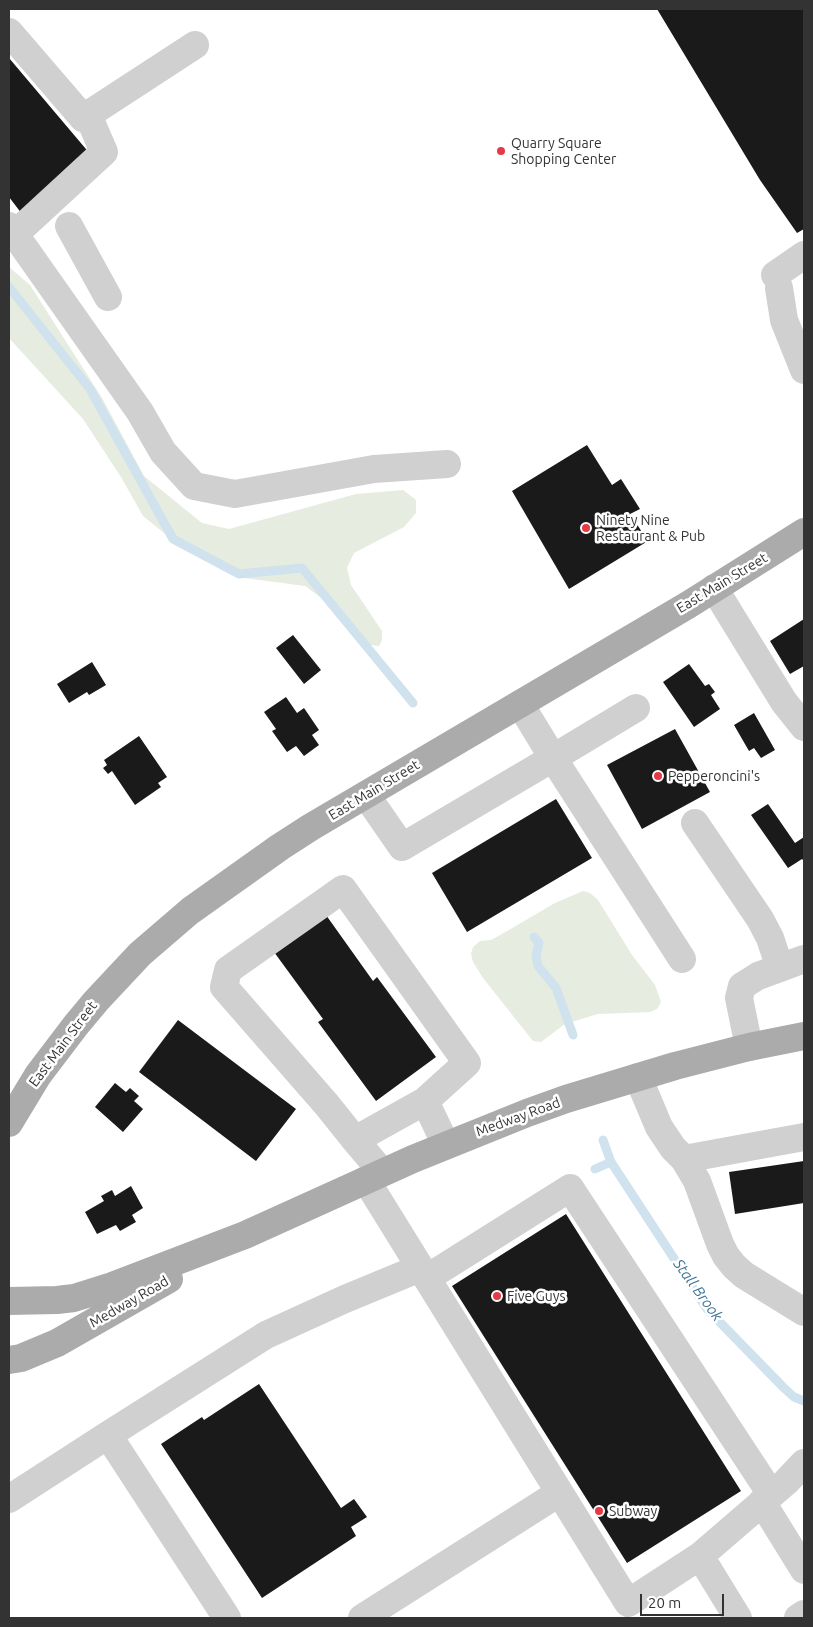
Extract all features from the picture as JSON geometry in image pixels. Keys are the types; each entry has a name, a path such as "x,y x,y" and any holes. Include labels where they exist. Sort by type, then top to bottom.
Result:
{"main road":[{"name":"East Main Street","path":"9,1123 38,1075 76,1025 117,977 190,911 280,847 714,588 804,532"},
{"name":"Medway Road","path":"9,1301 57,1300 91,1293 245,1235 446,1145 543,1108 638,1077 749,1047 804,1036"},
{"name":"Medway Road","path":"9,1360 22,1358 58,1343 245,1235"},
{"path":"9,1372 58,1343"}],"street":[{"path":"9,32 82,118 195,45"},
{"path":"88,114 104,152 12,230 140,412 162,452 194,486 235,494 374,469 447,464"},
{"path":"69,226 108,298"},
{"path":"774,275 804,255"},
{"path":"804,300 779,288 784,320 804,370"},
{"path":"714,588 784,702 804,727"},
{"path":"520,704 682,959"},
{"path":"366,795 402,846 636,708"},
{"path":"695,823 760,919 770,938 792,963 751,979 742,986 740,998 749,1047"},
{"path":"355,1140 425,1101 467,1063 343,889 228,970 224,987 328,1105 355,1140 424,1273 628,1603 700,1556 804,1463"},
{"path":"638,1077 659,1127 673,1148 684,1159 697,1181 720,1244 734,1266 744,1275 804,1312"},
{"path":"425,1101 446,1145"},
{"path":"684,1159 804,1137"},
{"path":"9,1499 266,1335 345,1298 424,1273 570,1188 767,1498 804,1570"},
{"path":"108,1435 228,1618"},
{"path":"362,1618 560,1493"},
{"path":"700,1556 738,1618"},
{"path":"798,1618 804,1614"}],"shaded area":[{"path":"9,267 30,285 102,398 144,476 202,523 229,529 356,494 403,490 416,500 416,513 404,527 354,553 347,568 351,585 382,631 382,640 379,646 371,645 360,638 327,602 305,586 237,577 180,546 143,516 121,477 83,419 9,338"},
{"path":"583,891 590,893 598,900 632,955 655,985 661,1002 657,1009 650,1012 598,1014 565,1024 541,1042 533,1041 483,978 473,962 471,954 473,947 480,941 491,940 555,903"}],"building":[{"path":"657,9 804,9 804,229 797,233 760,180"},
{"path":"9,58 91,155 22,214 9,197"},
{"name":"Ninety Nine Restaurant & Pub","path":"587,445 612,485 621,479 640,509 630,514 648,541 569,589 512,491"},
{"path":"804,619 804,666 790,674 770,641"},
{"path":"293,635 321,670 304,684 276,648"},
{"path":"92,662 106,685 89,695 87,692 69,703 57,684"},
{"path":"689,664 705,686 709,684 715,692 711,695 720,709 694,727 663,682"},
{"path":"286,697 297,713 304,708 319,730 312,735 319,745 304,756 296,746 287,752 272,731 276,729 264,712"},
{"path":"754,713 775,750 761,758 754,748 749,751 734,725"},
{"path":"675,729 710,792 642,829 607,765"},
{"path":"139,736 167,777 158,783 161,787 135,805 112,771 108,774 103,768 107,765 104,760"},
{"path":"556,799 592,858 467,932 432,873"},
{"path":"768,804 795,843 804,837 804,861 802,859 788,868 751,815"},
{"path":"326,915 373,981 377,977 436,1057 376,1101 318,1022 323,1019 274,952"},
{"path":"178,1020 296,1109 256,1161 139,1072"},
{"path":"115,1083 126,1092 130,1088 139,1096 134,1101 143,1109 123,1132 95,1107"},
{"path":"804,1161 804,1203 735,1214 729,1172"},
{"path":"131,1186 143,1208 132,1215 136,1222 120,1231 116,1225 97,1234 85,1212 104,1201 101,1196 112,1190 115,1196"},
{"path":"566,1214 741,1491 627,1563 452,1286"},
{"path":"259,1384 341,1508 354,1499 367,1517 351,1527 356,1536 262,1598 161,1444 202,1417 204,1420"}],"waterway":[{"path":"9,287 90,389 173,539 239,574 302,568 413,703"},
{"path":"534,937 539,943 536,955 538,966 556,988 573,1035"},
{"name":"Stall Brook","path":"603,1140 611,1162 707,1309 784,1388 794,1397 804,1401"},
{"path":"595,1169 611,1162"}],"place":[{"name":"Quarry Square Shopping Center","path":"501,151"},
{"name":"Ninety Nine Restaurant & Pub","path":"586,528"},
{"name":"Pepperoncini's","path":"658,776"},
{"name":"Five Guys","path":"497,1296"},
{"name":"Subway","path":"599,1511"}]}
